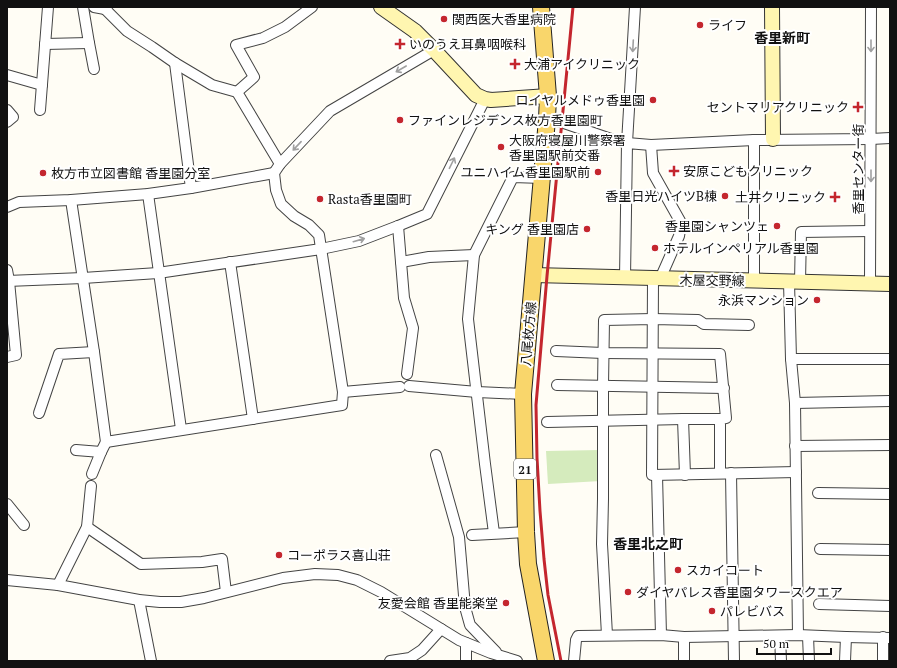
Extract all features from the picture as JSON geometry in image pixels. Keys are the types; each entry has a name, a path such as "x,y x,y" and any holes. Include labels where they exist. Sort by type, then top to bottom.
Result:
{"main road":[{"path":"381,7 414,31 476,95 484,99 491,100 548,96"},
{"name":"八尾枚方線","path":"541,7 548,96 547,119 523,394 528,564 546,661"},
{"path":"772,7 773,139"},
{"name":"木屋交野線","path":"533,275 890,284"}],"street":[{"path":"40,110 48,7"},
{"path":"83,7 88,43 94,69"},
{"path":"94,7 106,8 127,31 174,63 212,85 236,92 280,164"},
{"path":"236,92 254,77 236,46 263,38 285,27 312,7"},
{"path":"625,278 627,143 635,7"},
{"name":"香里センター街","path":"870,283 871,7"},
{"path":"44,44 88,43"},
{"path":"106,442 342,405 343,392 319,236 309,225 294,216 281,204 276,190 274,173 280,164 330,111 434,50"},
{"path":"174,63 191,188"},
{"path":"7,75 42,85"},
{"path":"8,281 158,273 359,241 427,214 484,99"},
{"path":"7,110 13,117 7,122"},
{"path":"547,119 627,143 651,145 773,139 890,138"},
{"path":"754,140 754,281"},
{"path":"651,145 653,173 680,221 679,236 656,279 652,353 652,475 796,472"},
{"path":"7,207 19,202 148,194 274,173"},
{"path":"494,533 468,319 474,255 513,177 542,178"},
{"path":"148,194 181,430"},
{"path":"70,200 83,278 106,442 92,474"},
{"path":"398,226 404,298 413,328 407,374"},
{"path":"798,635 796,446 792,359 794,282 801,232 870,231"},
{"path":"401,262 429,257 474,255"},
{"path":"230,262 253,419"},
{"path":"7,270 16,356 7,357"},
{"path":"607,635 602,544 604,499 604,320 698,320 704,324 749,325"},
{"path":"547,422 726,418 720,354 556,351"},
{"path":"39,413 59,354 94,352"},
{"path":"792,359 890,359"},
{"path":"557,386 724,388"},
{"path":"343,392 404,387 523,394"},
{"path":"795,403 890,402"},
{"path":"683,419 685,475"},
{"path":"720,419 720,473"},
{"path":"796,446 890,445"},
{"path":"76,450 101,452"},
{"path":"436,455 459,537 465,607 470,625 499,655"},
{"path":"731,473 734,661"},
{"path":"657,475 661,635"},
{"path":"58,585 87,527 91,486"},
{"path":"818,493 890,494"},
{"path":"7,504 24,525"},
{"path":"87,527 141,564 202,562 222,559 226,592"},
{"path":"472,534 526,532"},
{"path":"820,549 890,550"},
{"path":"7,580 58,585 139,600 181,602 204,598 283,578 315,574 338,575 357,580 381,592 459,640 517,661"},
{"path":"139,600 151,661"},
{"path":"819,604 890,606"},
{"path":"390,661 410,658 422,650 441,629"},
{"path":"574,661 576,640 578,636 607,635 661,635 684,637 798,635 886,638 883,661"},
{"path":"780,636 781,661"},
{"path":"808,636 809,661"},
{"path":"684,637 684,661"},
{"path":"845,661 846,637"},
{"path":"466,643 466,661"}],"green space":[{"path":"600,450 601,481 548,484 546,451"}],"railway":[{"path":"561,661 548,595 544,559 537,458 536,405 573,7"}],"place":[{"name":"関西医大香里病院","path":"444,19"},
{"name":"ライフ","path":"700,25"},
{"name":"いのうえ耳鼻咽喉科","path":"400,44"},
{"name":"大浦アイクリニック","path":"515,64"},
{"name":"ロイヤルメドゥ香里園","path":"653,100"},
{"name":"セントマリアクリニック","path":"858,107"},
{"name":"ファインレジデンス枚方香里園町","path":"400,120"},
{"name":"大阪府寝屋川警察署 香里園駅前交番","path":"501,147"},
{"name":"安原こどもクリニック","path":"674,171"},
{"name":"ユニハイム香里園駅前","path":"598,172"},
{"name":"枚方市立図書館 香里園分室","path":"43,173"},
{"name":"香里日光ハイツB棟","path":"725,196"},
{"name":"土井クリニック","path":"835,197"},
{"name":"Rasta香里園町","path":"320,199"},
{"name":"香里園シャンツェ","path":"777,226"},
{"name":"キング 香里園店","path":"587,229"},
{"name":"ホテルインペリアル香里園","path":"655,248"},
{"name":"永浜マンション","path":"817,300"},
{"name":"コーポラス喜山荘","path":"279,555"},
{"name":"スカイコート","path":"678,570"},
{"name":"ダイヤパレス香里園タワースクエア","path":"628,592"},
{"name":"友愛会館 香里能楽堂","path":"506,603"},
{"name":"パレビバス","path":"712,611"}],"district":[{"name":"香里新町","path":"782,37"},
{"name":"香里北之町","path":"648,543"}]}
